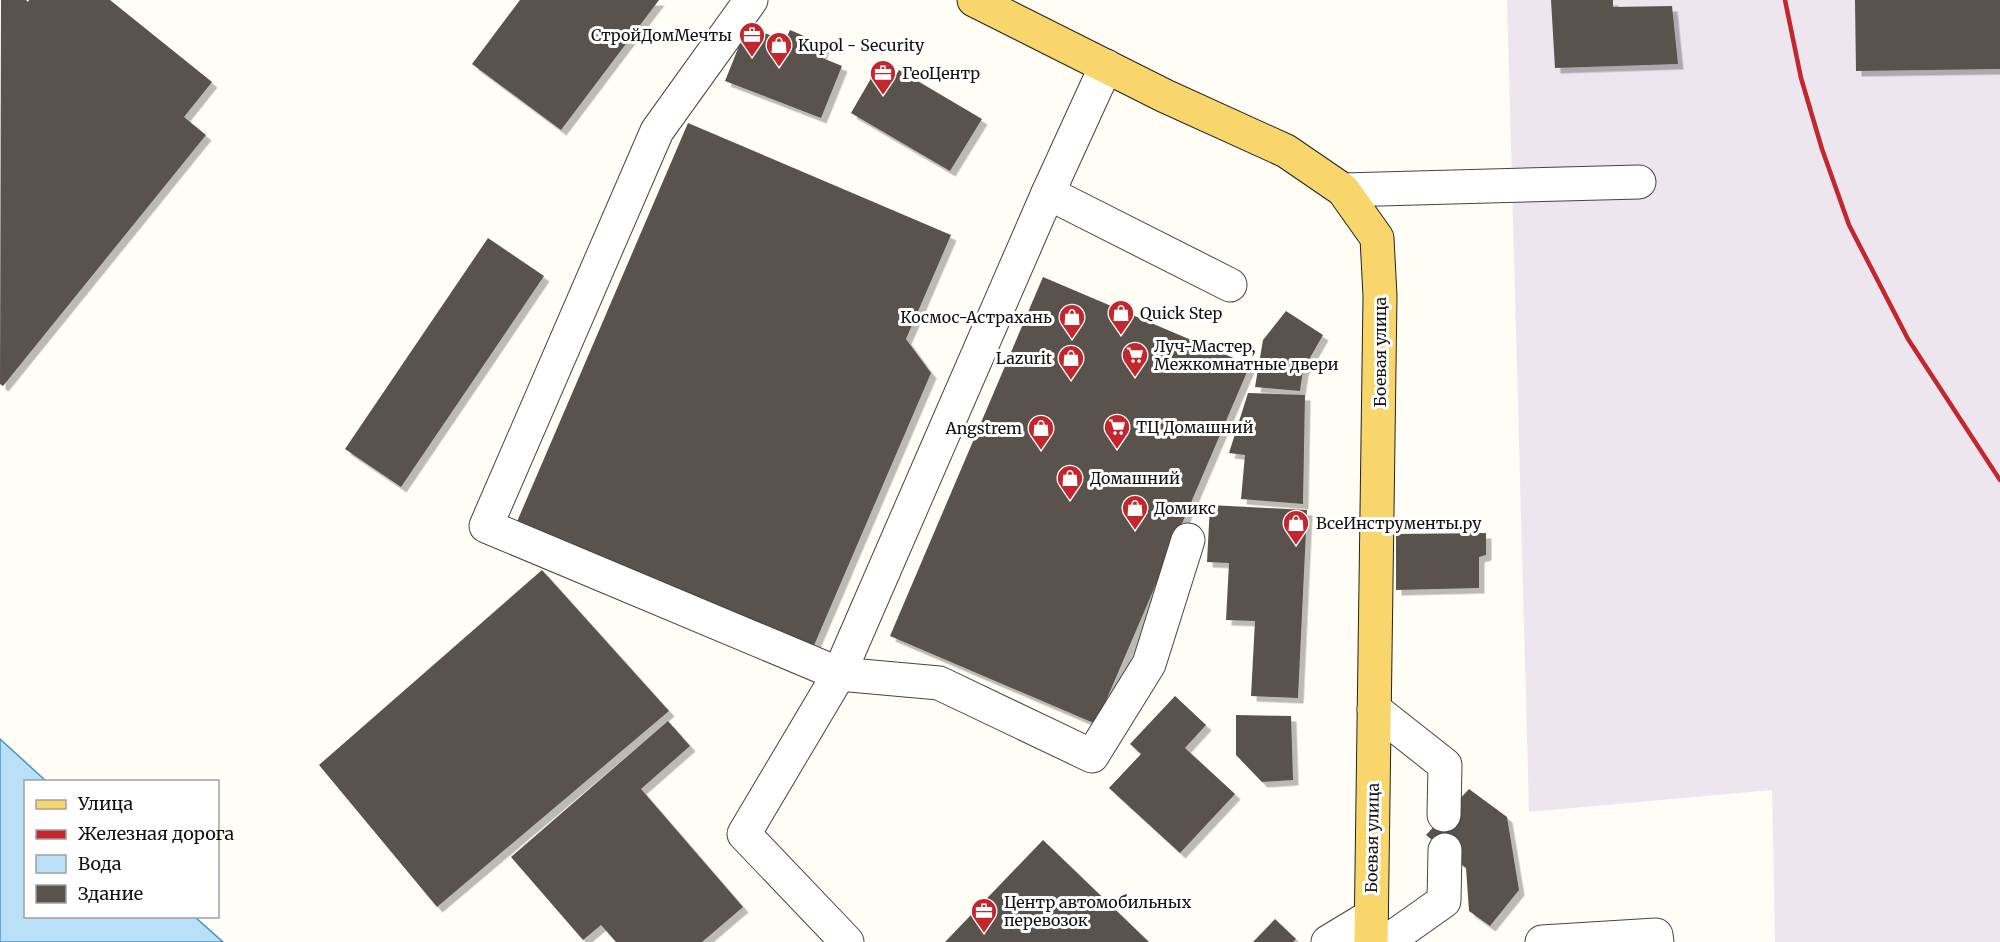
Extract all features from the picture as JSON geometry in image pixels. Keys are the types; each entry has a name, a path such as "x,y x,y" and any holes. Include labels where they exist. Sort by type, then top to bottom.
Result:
{"main road":[{"name":"Боевая улица","path":"974,0 1165,96 1286,151 1343,189 1377,238 1380,307 1374,709 1376,933"}],"lane":[{"path":"751,0 657,131 486,526 839,674 939,682 1092,756 1149,664 1188,540"},
{"path":"847,942 744,834 839,674 1048,193 1107,66"},
{"path":"1343,189 1639,182"},
{"path":"1048,193 1230,285"},
{"path":"1374,709 1445,765 1444,815"},
{"path":"1328,942 1376,933 1444,901 1445,850"},
{"path":"1542,942 1656,935 1657,942"}],"shaded area":[{"path":"1507,0 2000,0 2000,942 1775,942 1772,790 1529,812"}],"water":[{"path":"0,739 45,780 24,780 24,918 196,918 223,942 0,942"}],"building":[{"path":"1,0 26,0 28,2 29,0 110,0 212,82 184,117 206,135 3,386 0,384"},
{"path":"520,0 659,0 561,130 472,64"},
{"path":"1551,0 1613,0 1613,7 1672,6 1678,64 1555,68"},
{"path":"1855,0 2000,0 2000,69 1856,71"},
{"path":"747,26 785,41 790,30 825,45 820,57 842,66 821,118 725,81"},
{"path":"899,70 982,119 950,171 851,113 873,75 890,85"},
{"path":"688,123 951,235 906,339 931,373 812,650 516,524"},
{"path":"488,238 544,276 401,487 345,449"},
{"name":"Домашний","path":"1043,277 1250,365 1096,724 890,636"},
{"path":"1286,311 1323,335 1303,370 1300,391 1255,387 1263,340"},
{"path":"1248,393 1305,395 1303,504 1241,499 1245,455 1229,453"},
{"path":"1210,505 1307,510 1298,698 1251,696 1255,621 1226,620 1229,563 1207,562"},
{"path":"1486,533 1486,555 1479,557 1479,588 1396,590 1396,534"},
{"path":"542,570 669,711 437,907 319,765"},
{"path":"1175,696 1206,725 1185,748 1235,794 1180,853 1109,788 1141,754 1130,744"},
{"path":"1236,715 1291,716 1293,780 1262,782 1236,755"},
{"path":"668,721 690,746 641,789 743,907 702,942 616,942 601,925 583,940 511,857"},
{"path":"1469,789 1507,817 1519,890 1490,926 1469,911 1466,868 1426,835"},
{"path":"1043,840 1149,942 945,942"},
{"path":"1275,919 1296,939 1293,942 1253,942"}],"railway":[{"path":"1785,0 1801,78 1822,149 1849,225 1908,339 2000,480"}],"place":[{"name":"СтройДомМечты","path":"752,58"},
{"name":"Kupol - Security","path":"779,68"},
{"name":"ГеоЦентр","path":"883,96"},
{"name":"Quick Step","path":"1121,336"},
{"name":"Космос-Астрахань","path":"1072,340"},
{"name":"Луч-Мастер, Межкомнатные двери","path":"1135,378"},
{"name":"Lazurit","path":"1071,381"},
{"name":"ТЦ Домашний","path":"1117,450"},
{"name":"Angstrem","path":"1041,451"},
{"name":"Домашний","path":"1070,501"},
{"name":"Домикс","path":"1135,531"},
{"name":"ВсеИнструменты.ру","path":"1296,546"},
{"name":"Центр автомобильных перевозок","path":"984,934"}]}
